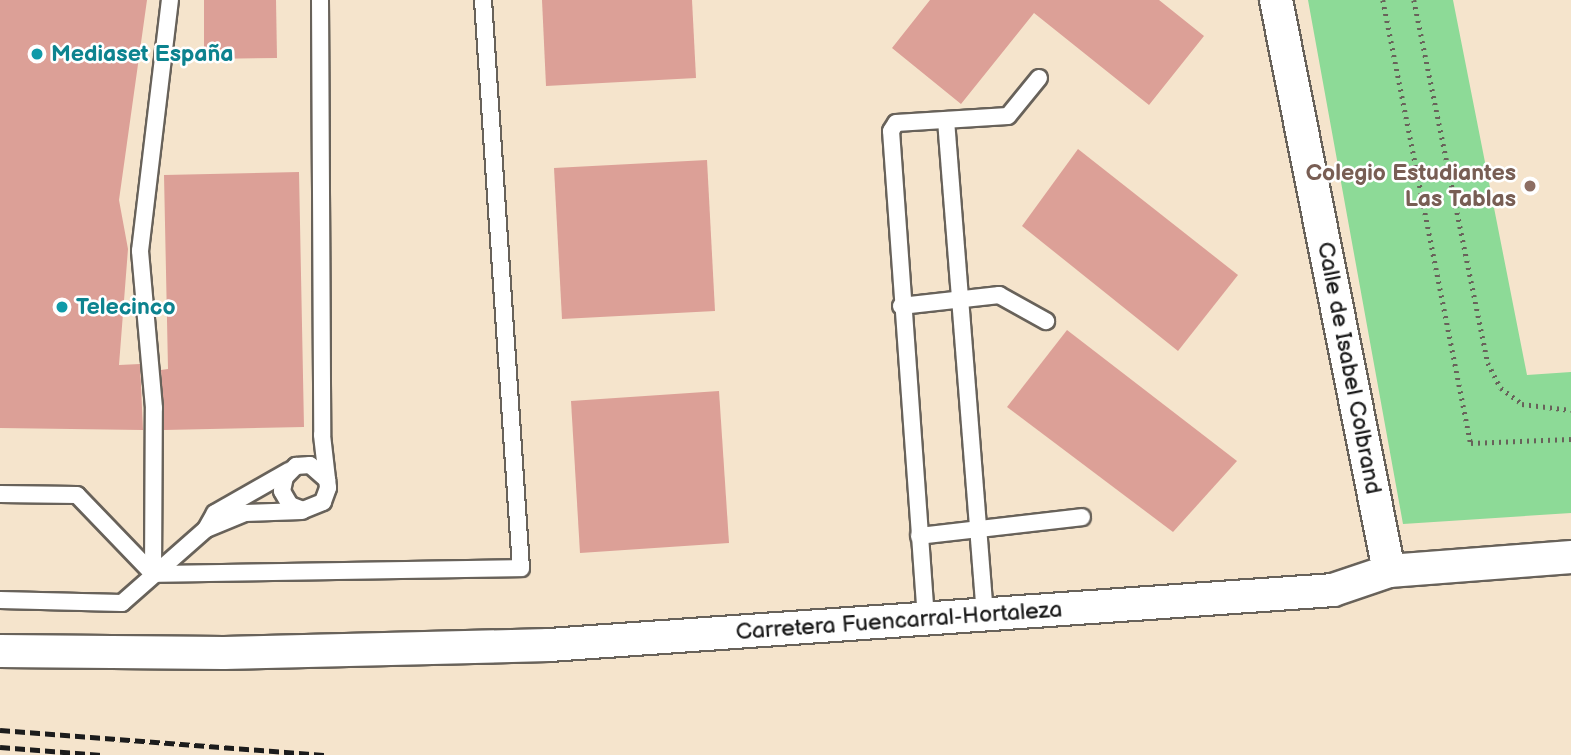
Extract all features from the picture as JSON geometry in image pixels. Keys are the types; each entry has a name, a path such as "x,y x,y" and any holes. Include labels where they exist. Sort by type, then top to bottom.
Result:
{"street":[{"name":"Calle de Isabel Colbrand","path":"1276,0 1389,571"},
{"name":"Carretera Fuencarral-Hortaleza","path":"0,651 224,653 549,645 1333,590 1389,571 1571,557"}],"lane":[{"path":"153,574 154,408 140,251 170,0"},
{"path":"0,600 122,603 206,529 245,513 303,510 323,502 327,480 322,435 320,0"},
{"path":"0,494 77,495 153,574 521,568 483,0"},
{"path":"926,619 901,306 891,131 896,123 1008,116 1039,78"},
{"path":"946,120 985,614"},
{"path":"901,306 1007,296 1046,321"},
{"path":"310,465 322,435"},
{"path":"206,529 215,513 289,471 310,465"},
{"path":"310,465 327,480"},
{"path":"289,471 282,491 290,505 303,510"},
{"path":"919,536 1082,517"}],"path":[{"path":"1383,0 1471,443 1571,439"},
{"path":"1414,0 1488,363 1501,388 1522,404 1571,410"}],"green space":[{"path":"1308,0 1453,0 1527,375 1571,372 1571,513 1403,524"}],"building":[{"path":"0,0 147,0 119,200 128,249 119,365 140,364 143,430 0,428"},
{"path":"204,0 276,0 277,58 204,59"},
{"path":"542,0 692,0 696,78 546,86"},
{"path":"930,0 1159,0 1204,36 1149,105 1034,13 961,104 892,48"},
{"path":"1078,149 1238,275 1178,351 1022,226"},
{"path":"707,160 715,311 562,319 554,168"},
{"path":"299,172 304,427 164,430 161,370 168,369 164,175"},
{"path":"1067,330 1237,461 1173,532 1007,407"},
{"path":"719,391 729,543 580,553 571,401"}],"railway":[{"path":"0,730 327,755"},
{"path":"0,747 102,755"}],"place":[{"name":"Mediaset España","path":"37,54"},
{"name":"Colegio Estudiantes Las Tablas","path":"1530,186"},
{"name":"Telecinco","path":"62,307"}]}
